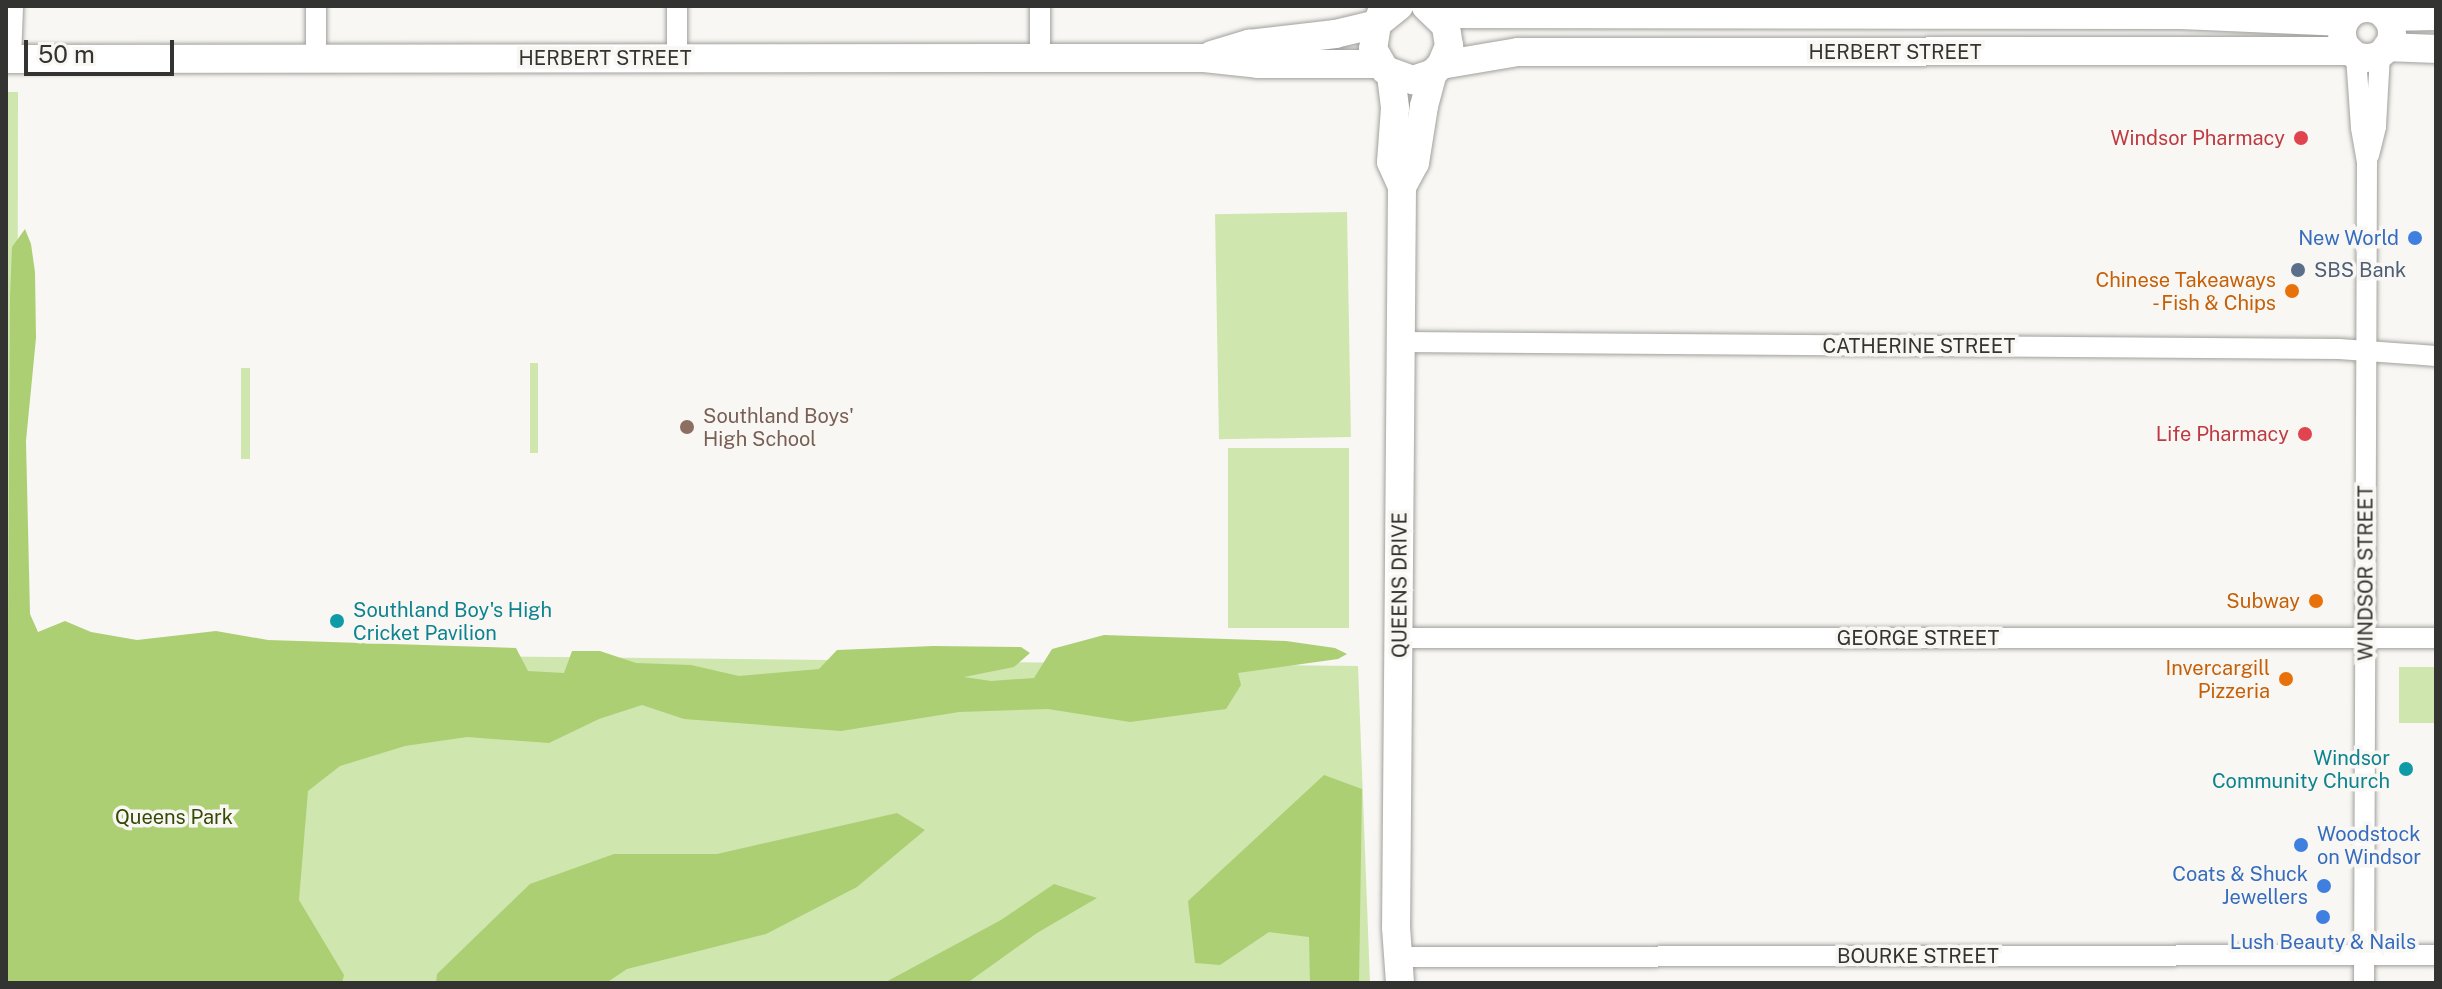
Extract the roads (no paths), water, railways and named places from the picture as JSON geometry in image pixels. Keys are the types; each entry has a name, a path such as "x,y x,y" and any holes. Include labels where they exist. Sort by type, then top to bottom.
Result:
{"street":[{"path":"8,59 13,6"},
{"path":"316,6 316,59"},
{"path":"677,6 677,58"},
{"path":"1040,6 1040,58"},
{"name":"HERBERT STREET","path":"1204,58 1249,44 1335,34 1399,6"},
{"name":"HERBERT STREET","path":"1430,8 1903,16 2367,12 2436,16"},
{"name":"HERBERT STREET","path":"1430,8 1449,36 1437,69"},
{"name":"WINDSOR STREET","path":"2367,12 2392,32 2368,52 2342,38 2367,12"},
{"path":"1380,15 1373,41 1386,69"},
{"path":"1903,16 1903,52"},
{"name":"HERBERT STREET","path":"8,59 1204,58 1258,64 1386,69 1413,80 1437,69 1518,52 2368,52 2436,49"},
{"name":"WINDSOR STREET","path":"2364,983 2367,163 2376,126 2368,52"},
{"name":"QUEENS DRIVE","path":"1386,69 1395,108 1391,162 1402,187 1401,638 1396,912 1400,970"},
{"name":"QUEENS DRIVE","path":"1402,187 1415,163 1437,69"},
{"name":"CATHERINE STREET","path":"1401,342 2367,351 2436,356"},
{"name":"GEORGE STREET","path":"1401,638 2436,638"},
{"name":"BOURKE STREET","path":"1400,970 2436,955"}],"place":[{"name":"Windsor Pharmacy","path":"2301,138"},
{"name":"New World","path":"2415,238"},
{"name":"SBS Bank","path":"2298,270"},
{"name":"Chinese Takeaways - Fish & Chips","path":"2292,291"},
{"name":"Southland Boys' High School","path":"687,427"},
{"name":"Life Pharmacy","path":"2305,434"},
{"name":"Subway","path":"2316,601"},
{"name":"Southland Boy's High Cricket Pavilion","path":"337,621"},
{"name":"Invercargill Pizzeria","path":"2286,679"},
{"name":"Windsor Community Church","path":"2406,769"},
{"name":"Woodstock on Windsor","path":"2301,845"},
{"name":"Coats & Shuck Jewellers","path":"2324,886"},
{"name":"Lush Beauty & Nails","path":"2323,917"}],"park label":[{"name":"Queens Park","path":"174,817"}]}
